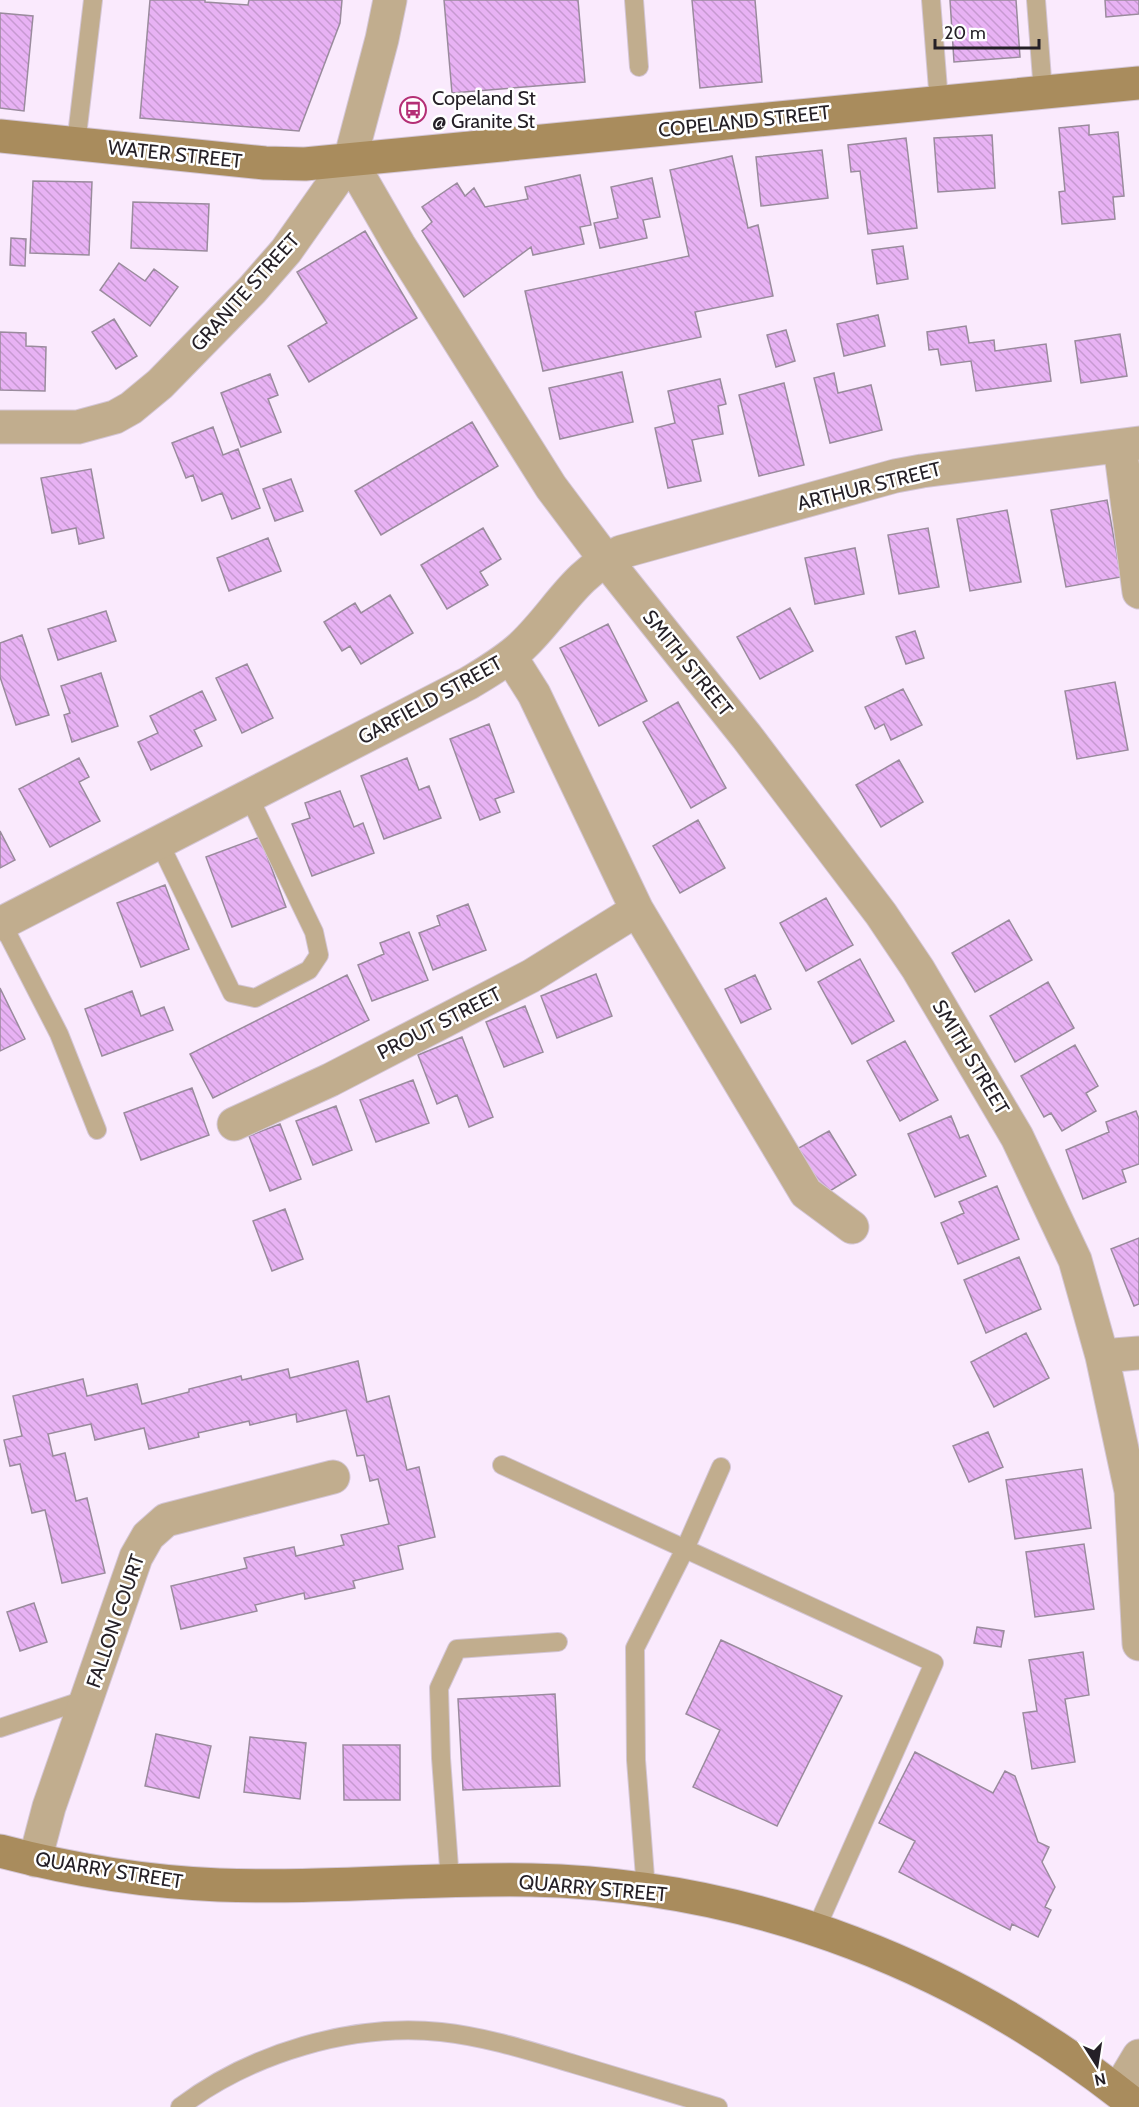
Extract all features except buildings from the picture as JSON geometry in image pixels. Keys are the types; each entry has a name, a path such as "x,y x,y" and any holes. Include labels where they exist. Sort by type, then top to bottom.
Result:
{"main road":[{"name":"COPELAND STREET","path":"350,160 1139,83"},
{"name":"WATER STREET","path":"0,136 285,164 350,160"},
{"name":"QUARRY STREET","path":"0,1851 34,1860 122,1876 220,1885 450,1881 564,1882 646,1890 752,1911 816,1929 874,1950 963,1991 1049,2042 1120,2102"}],"street":[{"name":"GRANITE STREET","path":"0,427 78,427 114,417 131,408 160,384 263,278 286,251 350,160 390,0"},
{"path":"350,160 405,255 533,461 605,559"},
{"path":"1129,444 1139,592"},
{"name":"ARTHUR STREET","path":"605,559 646,543 895,476 950,466 1129,444"},
{"name":"GARFIELD STREET","path":"1,923 444,697 491,669 510,656 540,626 573,586 605,559"},
{"name":"SMITH STREET","path":"605,559 747,737 881,914 918,969 1017,1137 1065,1236 1084,1285 1102,1356 1131,1491 1139,1644"},
{"path":"510,656 534,694 637,910 806,1193 852,1227"},
{"name":"PROUT STREET","path":"234,1124 330,1080 531,976 637,910"},
{"path":"1102,1356 1139,1353"},
{"name":"FALLON COURT","path":"34,1860 49,1807 135,1557 148,1536 166,1520 177,1516 333,1477"},
{"path":"1120,2102 1139,2056"}],"lane":[{"path":"76,144 93,0"},
{"path":"634,0 639,67"},
{"path":"931,0 939,102"},
{"path":"1036,0 1043,92"},
{"path":"159,842 232,993 255,998 309,970 320,955 314,932 249,797"},
{"path":"1,923 59,1034 97,1130"},
{"path":"502,1465 934,1663 816,1929"},
{"path":"646,1890 636,1760 635,1648 685,1549 721,1467"},
{"path":"450,1881 441,1758 439,1688 457,1648 558,1642"},
{"path":"0,1728 87,1699"},
{"path":"180,2107 236,2072 285,2052 359,2035 414,2031 463,2035 513,2046 718,2107"}],"place":[{"name":"Copeland St @ Granite St","path":"413,110"}]}
